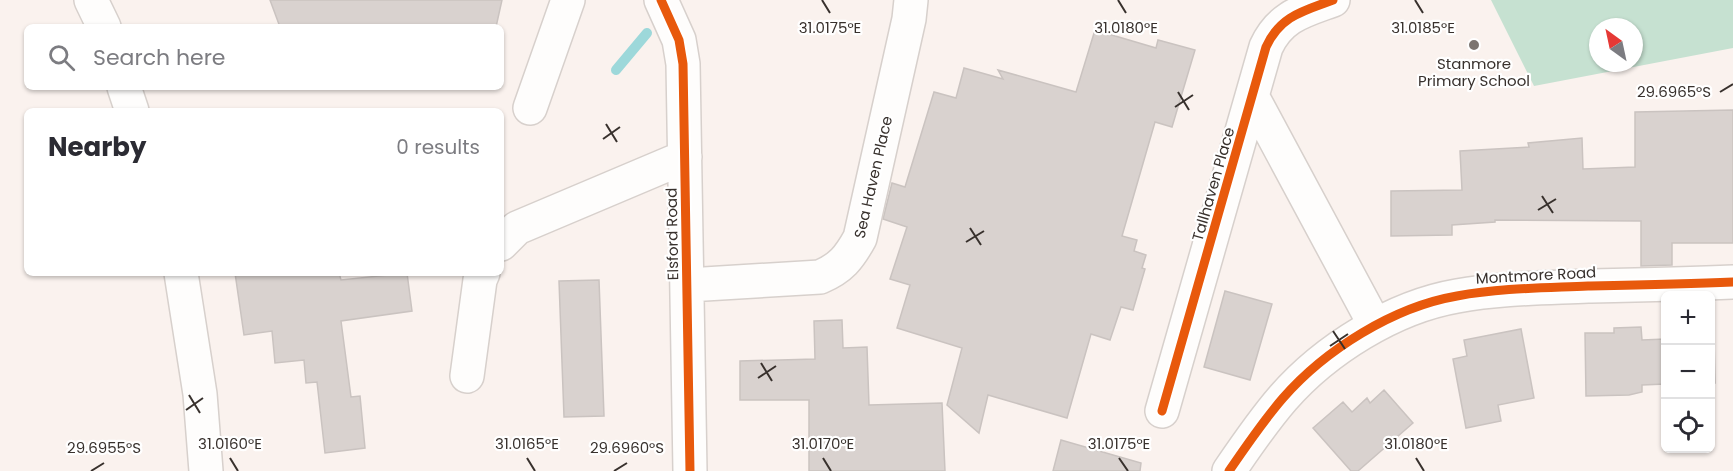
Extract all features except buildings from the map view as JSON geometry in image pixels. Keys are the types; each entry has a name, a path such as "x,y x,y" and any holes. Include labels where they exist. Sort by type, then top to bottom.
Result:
{"street":[{"path":"91,0 103,24"},
{"path":"530,108 568,0"},
{"name":"Elsford Road","path":"661,0 679,40 683,64 690,471"},
{"name":"Sea Haven Place","path":"688,285 820,277 837,270 851,255 860,238 909,19 911,0"},
{"name":"Tallhaven Place","path":"1162,411 1266,47 1273,32 1284,21 1333,0"},
{"path":"125,90 131,108"},
{"path":"1252,98 1374,326"},
{"path":"504,241 517,228 685,157"},
{"path":"181,276 200,394 206,471"},
{"path":"467,376 482,276"},
{"name":"Montmore Road","path":"1229,471 1284,397 1314,369 1350,340 1374,326 1413,309 1454,296 1504,289 1733,282"}],"green space":[{"path":"1491,0 1733,0 1733,48 1643,65 1643,18 1589,18 1589,72 1607,72 1534,86"}],"waterway":[{"path":"616,70 647,33"}],"cycle path":[{"path":"661,0 679,40 683,64 690,471"},
{"path":"1162,411 1266,47 1285,21 1333,0"},
{"path":"1229,471 1283,398 1319,363 1362,333 1409,310 1457,296 1506,290 1733,282"}],"place":[{"name":"Stanmore Primary School","path":"1474,45"}]}
